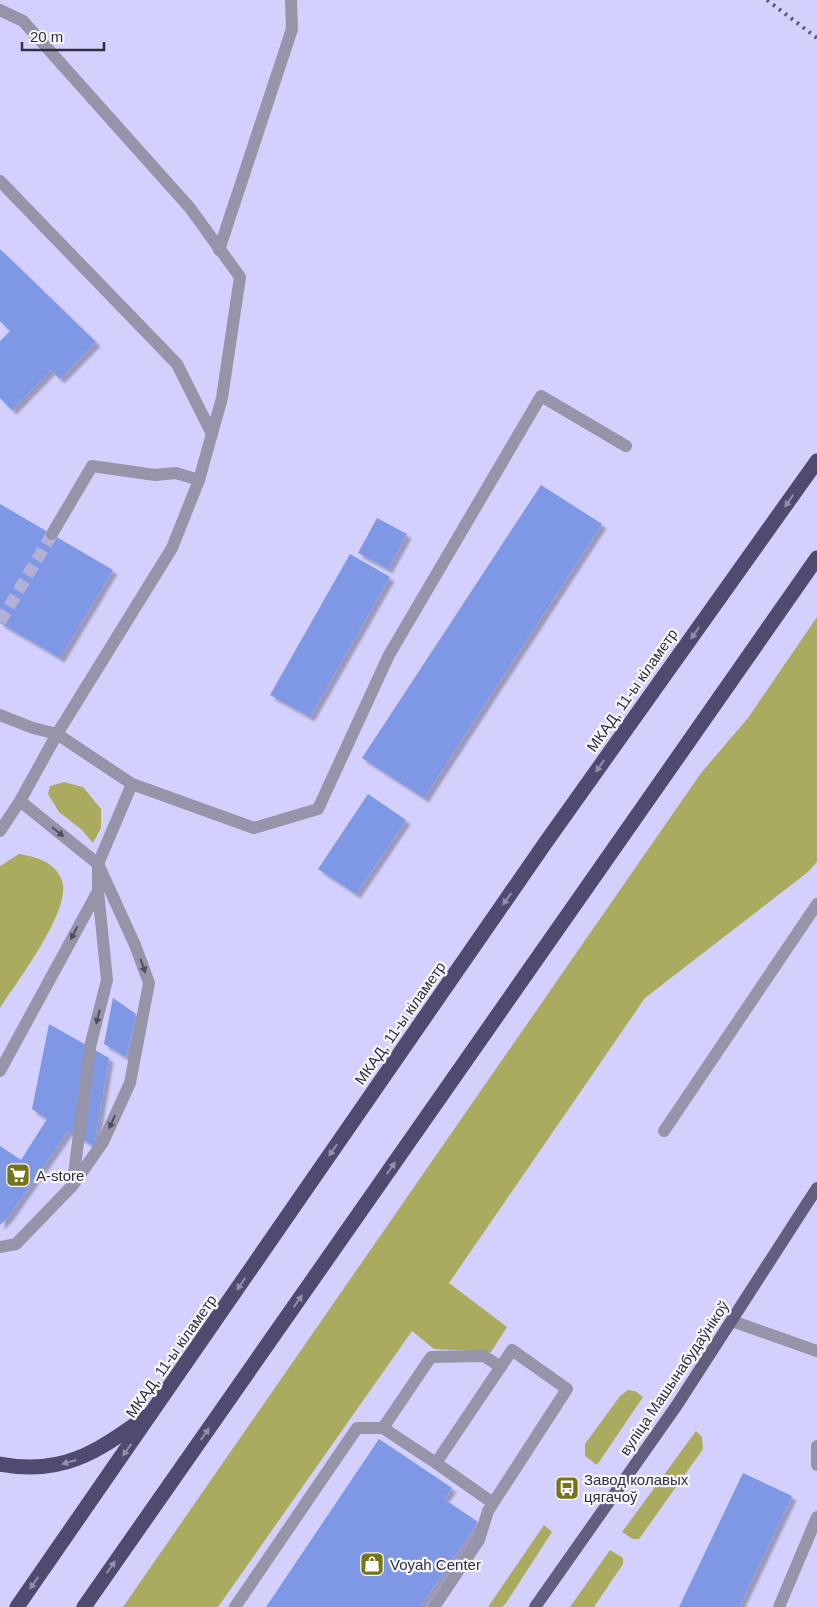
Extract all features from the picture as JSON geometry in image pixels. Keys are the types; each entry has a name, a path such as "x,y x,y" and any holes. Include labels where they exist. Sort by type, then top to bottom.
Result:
{"highway":[{"name":"МКАД, 11-ы кіламетр","path":"17,1607 546,842 817,461"},
{"path":"84,1607 817,558"},
{"path":"0,1464 37,1468 72,1462 96,1451 155,1410"}],"main road":[{"name":"вуліца Машынабудаўнікоў","path":"535,1607 677,1405 817,1188"}],"lane":[{"path":"219,250 292,29 291,0"},
{"path":"0,10 23,21 190,208 240,277 222,398 199,480 172,548 57,734 20,801 0,831"},
{"path":"0,181 177,364 212,434"},
{"path":"0,715 33,728 57,734 132,784 254,828 318,809 389,655 541,396 626,446"},
{"path":"52,534 92,466 155,475 176,473 199,480"},
{"path":"73,1185 90,1047 107,980 98,892 98,864 132,784"},
{"path":"0,1247 16,1244 73,1185 103,1142 130,1083 149,983 135,944 98,864 20,801"},
{"path":"0,1071 98,892"},
{"path":"664,1131 817,904"},
{"path":"732,1321 817,1351"},
{"path":"435,1607 479,1540 488,1511 567,1389 512,1350 436,1463"},
{"path":"383,1428 432,1357 484,1356 501,1367"},
{"path":"235,1607 356,1428 383,1428 493,1503"},
{"path":"817,1446 817,1465"},
{"path":"779,1607 817,1517"}],"shaded area":[{"path":"817,617 817,862 808,872 645,998 449,1283 507,1327 491,1352 434,1349 412,1331 218,1607 123,1607 701,773 748,718"},
{"path":"64,782 83,787 101,809 101,828 93,843 82,830 59,812 48,794 50,786"},
{"path":"19,854 38,859 55,869 62,881 63,894 59,910 41,946 0,1008 0,866"},
{"path":"628,1390 635,1391 643,1397 597,1465 585,1456 585,1444 620,1396"},
{"path":"696,1431 702,1437 703,1449 639,1539 633,1539 622,1532"},
{"path":"544,1525 552,1532 506,1603 502,1607 488,1607"},
{"path":"610,1550 623,1558 623,1564 594,1607 570,1607"}],"building":[{"path":"0,249 96,342 60,379 51,370 12,410 0,398 0,341 10,331 0,321"},
{"path":"541,485 602,524 424,798 362,758"},
{"path":"0,504 113,570 60,658 0,623"},
{"path":"377,518 407,534 388,569 358,553"},
{"path":"350,554 390,577 310,717 270,695"},
{"path":"368,794 406,820 356,894 318,869"},
{"path":"113,998 136,1014 126,1057 104,1044"},
{"path":"49,1024 109,1058 94,1146 68,1131 9,1216 0,1225 0,1146 21,1160 47,1119 32,1109"},
{"name":"Voyah Center","path":"379,1439 452,1488 444,1499 478,1522 420,1607 266,1607"},
{"path":"743,1473 792,1496 739,1607 679,1607"}],"tunnel":[{"path":"0,622 52,534"}],"railway":[{"path":"767,0 817,38"}],"place":[{"name":"А-store","path":"18,1175"},
{"name":"Завод колавых цягачоў","path":"567,1488"},
{"name":"Voyah Center","path":"372,1564"}]}
